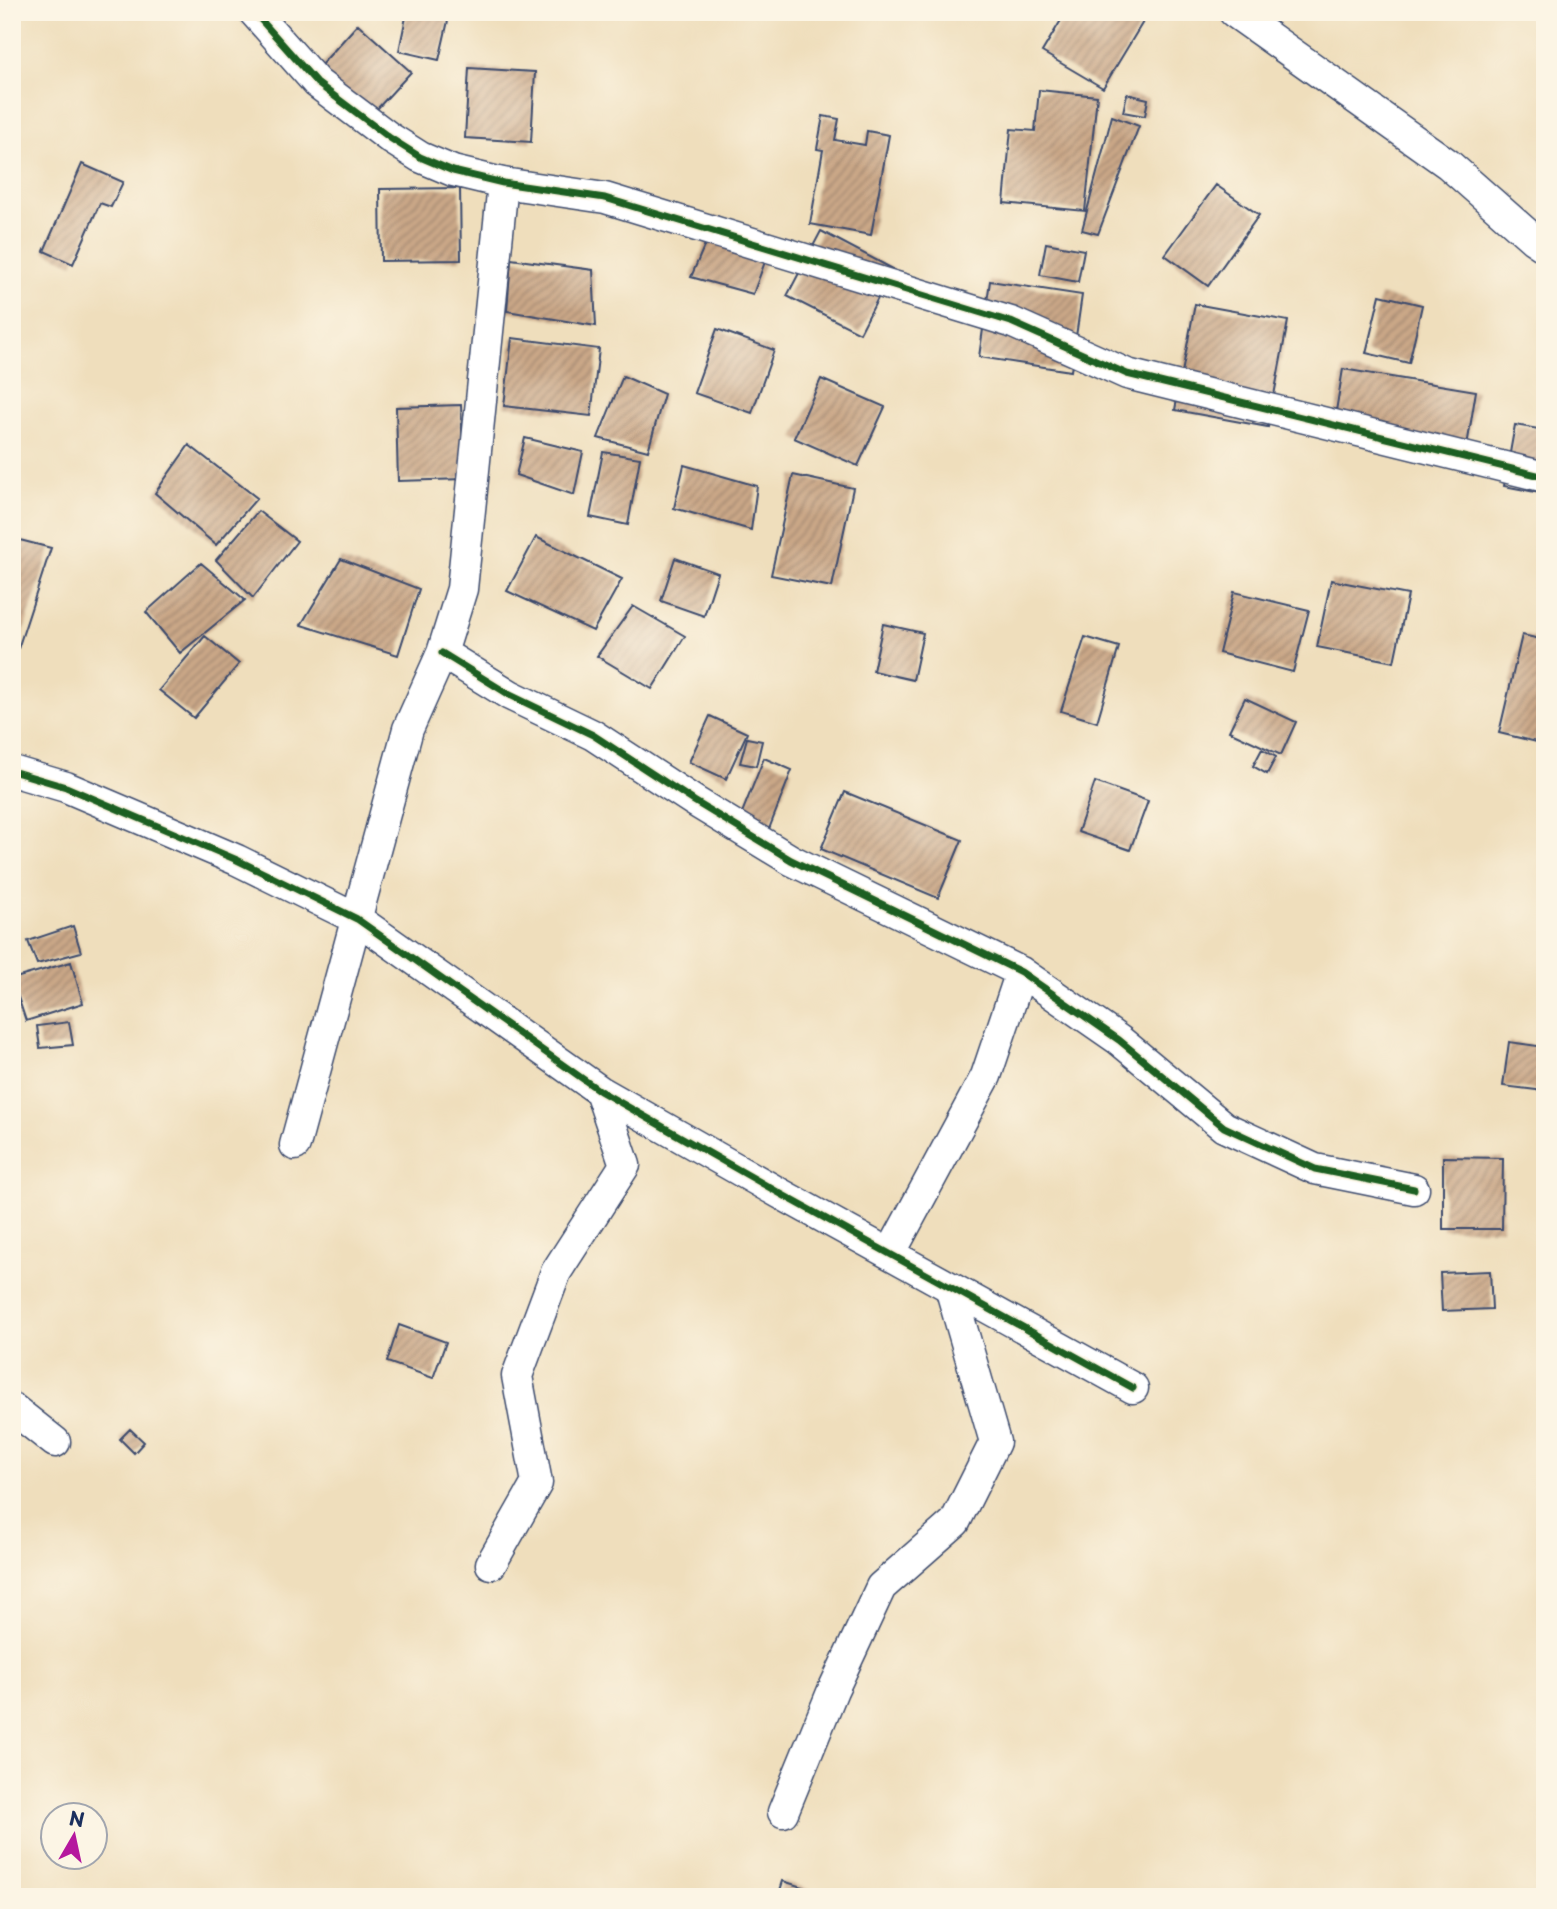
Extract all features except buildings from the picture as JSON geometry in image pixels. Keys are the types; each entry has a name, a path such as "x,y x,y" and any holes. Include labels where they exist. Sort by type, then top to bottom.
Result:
{"street":[{"path":"254,12 317,83 390,138 453,171 503,183 605,198 1010,322 1127,374 1545,477"},
{"path":"1234,12 1448,164 1545,247"},
{"path":"295,1145 408,729 442,653 462,590 503,183"},
{"path":"442,653 510,695 593,735 694,802 791,860 1021,972 1119,1040 1224,1127 1315,1169 1414,1189"},
{"path":"12,771 66,787 237,860 357,919 600,1091 1133,1388"},
{"path":"890,1254 986,1076 1021,972"},
{"path":"491,1564 537,1483 517,1376 556,1272 625,1165 600,1091"},
{"path":"783,1812 833,1690 881,1587 955,1522 995,1443 950,1287"},
{"path":"12,1408 55,1442"}],"cycle path":[{"path":"254,12 317,83 390,138 420,157 453,171 503,183 605,198 1011,322 1127,374 1545,477"},
{"path":"442,653 510,695 593,735 791,860 1021,972 1119,1040 1224,1127 1315,1169 1414,1189"},
{"path":"12,771 66,787 237,860 357,919 600,1091 1133,1388"}]}
